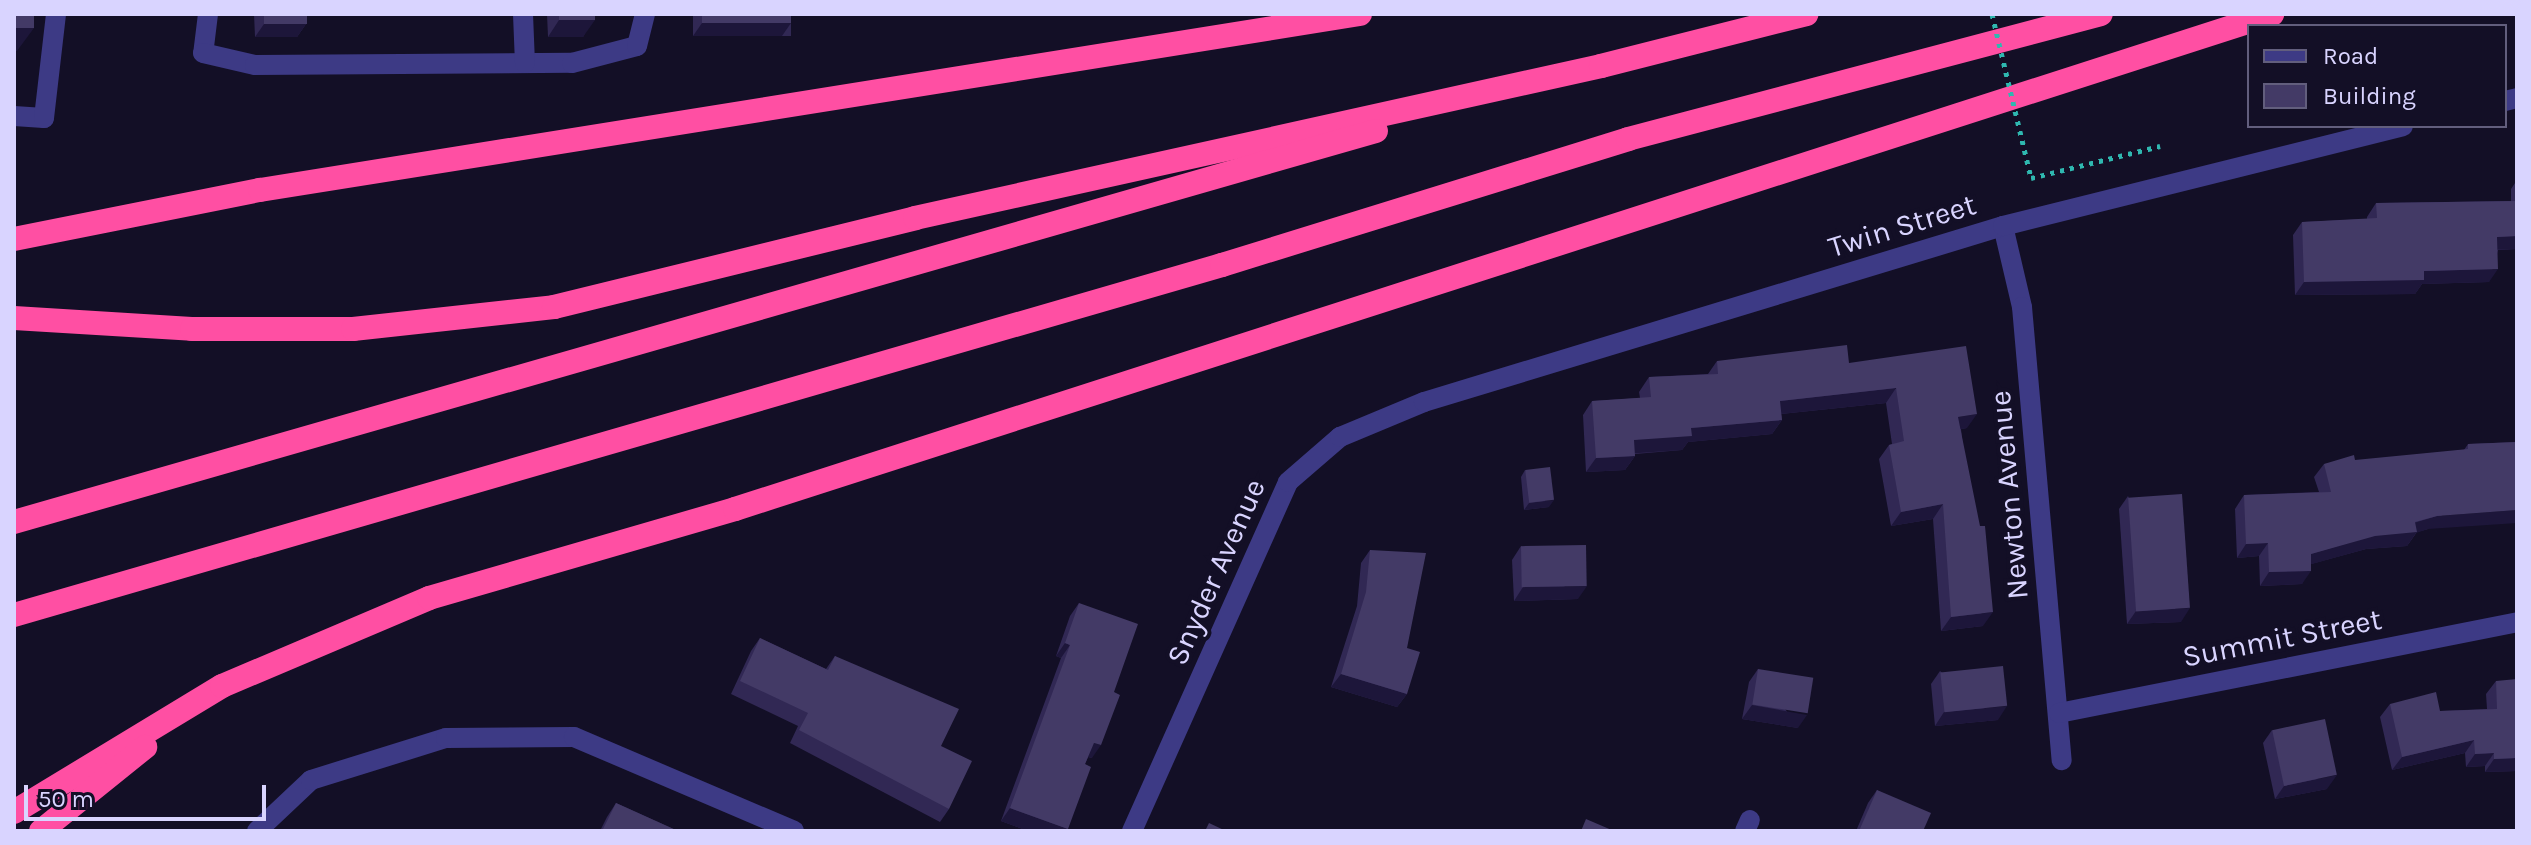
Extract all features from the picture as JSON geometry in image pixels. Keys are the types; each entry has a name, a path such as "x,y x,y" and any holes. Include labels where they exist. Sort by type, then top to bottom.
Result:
{"highway":[{"path":"14,239 260,190 1360,14"},
{"path":"14,318 192,329 353,329 554,307 915,218 1601,66 1807,14"},
{"path":"14,615 1222,265 1628,139 2101,14"},
{"path":"14,812 222,686 429,598 735,509 2272,14"},
{"path":"14,522 1601,66"},
{"path":"41,831 222,686"}],"street":[{"path":"14,116 44,118 56,14"},
{"path":"208,14 203,53 255,65 572,63 637,46 645,14"},
{"path":"523,14 525,63"},
{"name":"Twin Street","path":"1424,402 2003,226 2395,128"},
{"name":"Newton Avenue","path":"2003,226 2022,307 2062,760"},
{"name":"Snyder Avenue","path":"1132,831 1288,482 1340,437 1424,402"},
{"name":"Summit Street","path":"2059,713 2517,622"},
{"path":"257,831 311,780 446,738 574,737 632,758 794,831"}],"path":[{"path":"1992,14 2031,178 2160,146"}],"building":[{"path":"14,14 34,14 34,28 14,28"},
{"path":"264,14 307,14 307,24 264,24"},
{"path":"559,14 595,14 595,20 559,20"},
{"path":"702,14 791,14 791,23 702,23"},
{"path":"2517,201 2517,236 2497,237 2498,269 2424,271 2424,280 2304,282 2302,222 2377,218 2376,203"},
{"path":"1847,345 1849,363 1966,346 1977,414 1958,417 1980,526 1985,526 1993,612 1951,617 1943,504 1901,512 1889,445 1904,441 1896,388 1780,401 1782,420 1691,428 1692,436 1634,440 1635,456 1596,458 1592,401 1651,397 1649,377 1718,374 1717,361"},
{"path":"2517,442 2517,510 2437,516 2415,522 2417,532 2375,536 2311,554 2311,571 2269,572 2268,543 2246,544 2244,495 2331,492 2324,464 2354,455 2355,460 2468,449 2468,444"},
{"path":"1550,467 1554,500 1529,503 1525,470"},
{"path":"2182,494 2190,608 2136,611 2128,498"},
{"path":"1586,545 1587,586 1522,587 1521,546"},
{"path":"1370,550 1426,553 1407,648 1420,652 1407,694 1341,674 1366,592"},
{"path":"1079,603 1138,624 1114,692 1120,695 1101,745 1094,743 1085,764 1091,767 1068,829 1010,808 1070,645 1065,643"},
{"path":"760,638 828,670 835,656 959,709 941,746 972,761 949,809 799,730 808,713 740,681"},
{"path":"2003,666 2007,706 1945,712 1940,673"},
{"path":"1758,669 1813,678 1808,713 1752,705"},
{"path":"2517,679 2517,758 2494,759 2494,753 2475,754 2474,740 2402,757 2390,704 2436,692 2440,711 2497,709 2496,681"},
{"path":"2325,719 2337,775 2284,786 2272,730"},
{"path":"1877,790 1931,813 1923,831 1859,831"},
{"path":"616,803 678,831 602,831"},
{"path":"1586,819 1614,831 1581,831"},
{"path":"1209,823 1226,831 1205,831"}]}
